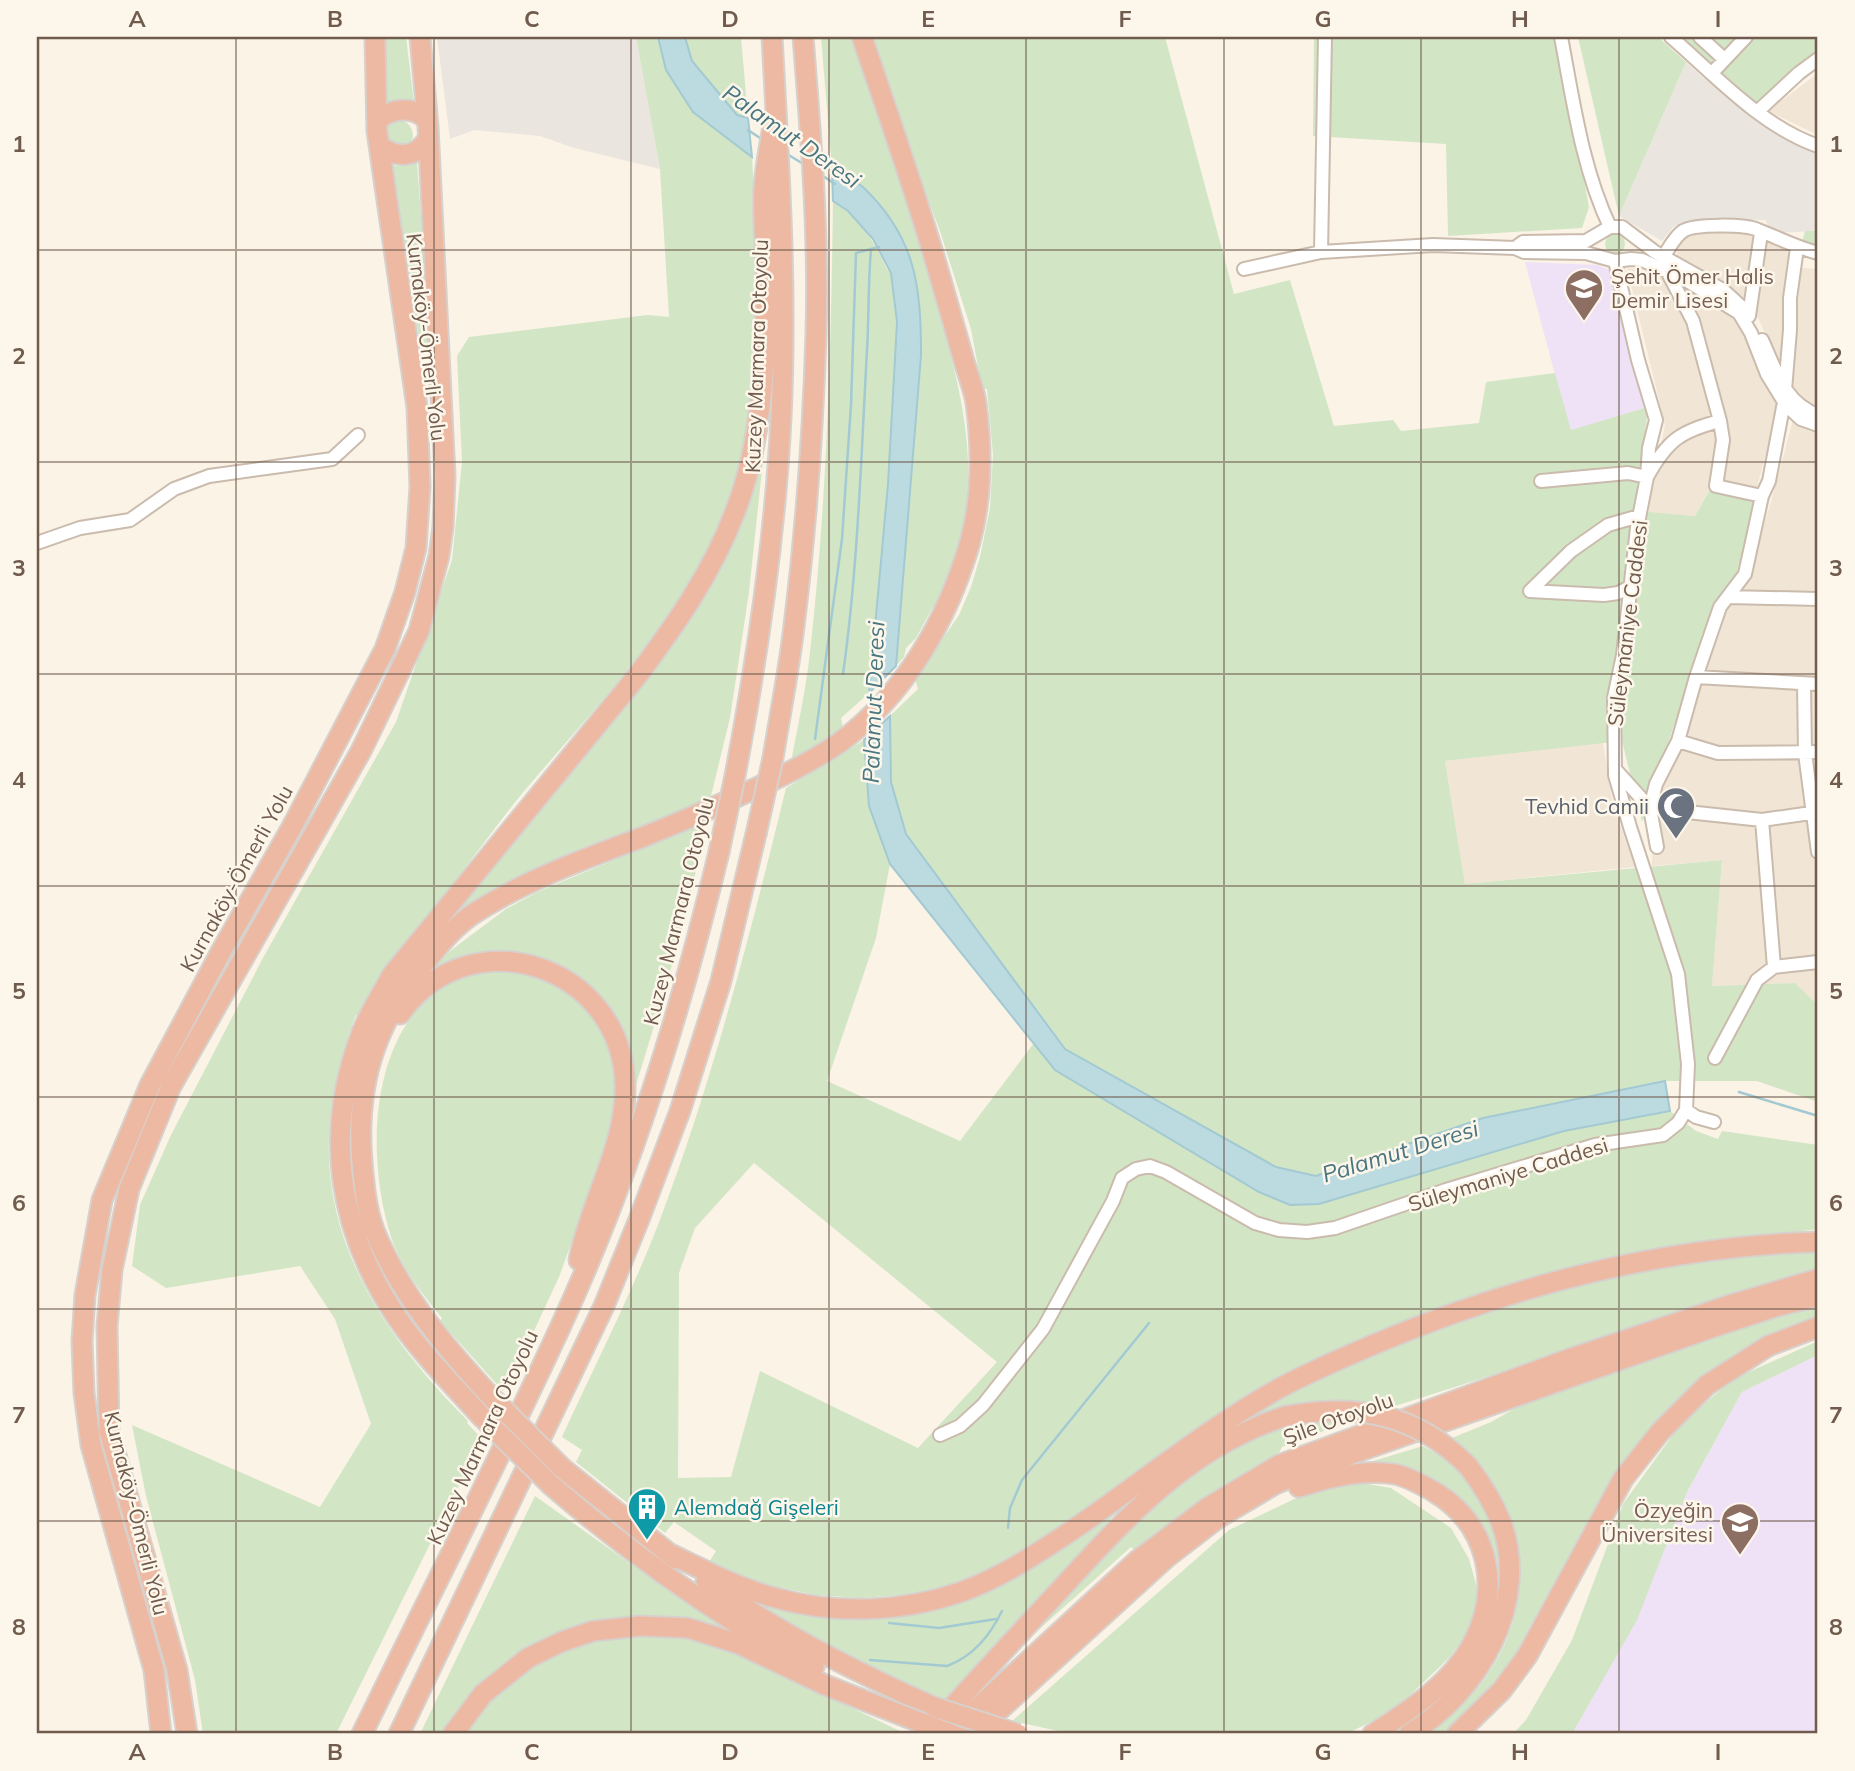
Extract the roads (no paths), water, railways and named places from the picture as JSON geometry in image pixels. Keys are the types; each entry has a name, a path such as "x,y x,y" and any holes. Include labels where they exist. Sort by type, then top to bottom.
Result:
{"highway":[{"name":"Kurnaköy-Ömerli Yolu","path":"161,1734 154,1670 91,1445 82,1354 85,1294 102,1200 150,1085 292,827 385,649 405,592 416,548 420,487 417,407 379,145 375,37"},
{"name":"Kurnaköy-Ömerli Yolu","path":"187,1734 177,1671 108,1431 107,1326 112,1270 129,1189 172,1086 361,751 419,631 432,586 443,527 445,476 428,130 420,37"},
{"name":"Kuzey Marmara Otoyolu","path":"362,1734 481,1496 564,1319 609,1210 650,1096 685,985 719,852 765,602 781,420 783,307 773,188 776,108 772,37"},
{"path":"399,1734 588,1340 640,1217 680,1111 721,981 756,834 773,758 794,628 808,482 816,333 816,222 803,37"},
{"path":"862,37 918,199 975,401 978,499 970,539 955,588 914,665 877,708 844,739 792,772 694,816 587,857 524,886 473,914 440,944 416,972 391,1009 367,1073 362,1101 361,1146 365,1196 373,1227 394,1272 415,1306 444,1346 562,1468 666,1552 720,1591 782,1629 882,1684 934,1707 1018,1734"},
{"path":"377,121 387,113 406,110 422,114 428,130 416,153 396,155 379,145"},
{"path":"773,188 766,276 764,366 755,440 737,509 715,562 676,624 638,675 391,975 363,1029 350,1066 339,1163 349,1220 373,1279 398,1320 481,1416 551,1485 603,1529 741,1626 904,1716"},
{"path":"367,1073 402,1011 432,981 463,966 501,961 522,962 540,967 556,974 587,996 601,1012 615,1040 623,1066 625,1087 620,1125 607,1174 584,1233 564,1319"},
{"path":"666,1552 743,1588 796,1603 868,1609 927,1601 963,1591 1022,1562 1095,1515 1190,1445 1278,1389 1412,1328 1510,1295 1599,1271 1690,1254 1818,1242"},
{"name":"Şile Otoyolu","path":"950,1734 1138,1560 1207,1508 1279,1465 1569,1359 1769,1292 1818,1279"},
{"name":"Şile Otoyolu","path":"973,1734 1166,1558 1218,1518 1287,1479 1698,1332 1818,1296"},
{"path":"1457,1734 1502,1690 1527,1656 1623,1479 1660,1432 1707,1385 1768,1346 1818,1327"},
{"path":"929,1734 1118,1527 1173,1476 1209,1451 1237,1436 1286,1416 1317,1410 1352,1410 1393,1418 1439,1442 1468,1466 1482,1485 1501,1523 1508,1560 1505,1612 1493,1643 1461,1690 1437,1715 1409,1734"},
{"path":"1166,1558 1248,1509 1297,1487 1360,1472 1396,1474 1423,1485 1446,1499 1465,1518 1477,1536 1484,1554 1488,1601 1482,1621 1471,1647 1450,1675 1419,1704 1373,1734"},
{"path":"453,1734 483,1695 528,1658 561,1642 593,1631 640,1626 688,1628 739,1644 825,1685 950,1734"}],"street":[{"path":"1321,251 1325,37"},
{"path":"1561,37 1585,155 1605,230 1598,249 1614,260"},
{"path":"1671,37 1757,112 1797,138 1818,145"},
{"path":"1700,37 1724,59"},
{"path":"1712,73 1746,37"},
{"path":"1757,112 1799,72 1818,60"},
{"path":"1515,248 1523,242 1586,241 1605,230 1622,227 1665,264 1739,313 1751,333 1767,374 1784,402 1801,419 1818,425"},
{"path":"1762,496 1716,486 1723,440 1720,421 1693,321 1665,264 1676,238 1683,230 1696,227 1758,230 1797,248 1818,253"},
{"path":"1749,316 1761,233"},
{"path":"1614,260 1631,253 1631,235"},
{"path":"1244,269 1321,251 1433,245 1515,248 1524,252 1586,253 1614,260 1642,260 1665,264 1723,290 1736,300 1749,316 1784,386 1800,408 1818,415"},
{"path":"1657,847 1650,808 1656,784 1678,741 1720,607 1745,574 1762,496 1769,481 1784,402 1790,298 1797,248"},
{"name":"Süleymaniye Caddesi","path":"940,1435 960,1426 983,1405 1018,1363 1043,1329 1062,1296 1113,1201 1122,1178 1136,1169 1150,1167 1166,1172 1255,1223 1279,1230 1307,1232 1335,1228 1446,1190 1595,1145 1663,1135 1678,1123 1686,1110 1688,1064 1678,974 1630,827 1615,769 1614,698 1623,655 1649,448 1656,420 1614,260"},
{"path":"1541,481 1628,473 1647,477 1662,452 1681,433 1720,421"},
{"path":"37,543 80,528 130,520 174,489 209,477 332,459 358,435"},
{"path":"1632,586 1618,593 1604,595 1530,591 1571,551 1608,525 1639,516"},
{"path":"1728,597 1818,599"},
{"path":"1696,677 1818,684"},
{"path":"1804,684 1805,754 1815,813 1818,852"},
{"path":"1678,741 1717,753 1818,752"},
{"path":"1615,769 1650,808 1762,820 1815,813"},
{"path":"1762,820 1774,967"},
{"path":"1715,1058 1756,979 1774,967 1818,961"},
{"path":"1686,1110 1696,1117 1714,1122"}],"water":[{"path":"658,37 685,37 692,61 737,115 748,118 752,157 693,112 666,70"},
{"path":"832,169 864,188 895,226 912,265 919,307 921,355 896,666 869,693 888,484 897,322 891,273 873,239 848,211 833,201"},
{"path":"890,716 891,782 906,834 1065,1049 1276,1167 1316,1176 1483,1118 1665,1081 1670,1111 1564,1131 1319,1204 1290,1205 1259,1192 1055,1070 890,864 869,806 864,740"}],"waterway":[{"name":"Palamut Deresi","path":"748,130 763,140"},
{"name":"Palamut Deresi","path":"787,154 805,165"},
{"name":"Palamut Deresi","path":"820,174 835,184"},
{"path":"843,674 858,513 871,249 879,247"},
{"path":"815,739 842,539 851,405 856,253 871,249"},
{"path":"1739,1092 1818,1116"},
{"path":"1008,1528 1010,1508 1022,1480 1149,1323"},
{"path":"870,1660 947,1666 973,1651 1002,1611"},
{"path":"889,1623 939,1628 996,1619"}],"place":[{"name":"Şehit Ömer Halis Demir Lisesi","path":"1584,322"},
{"name":"Tevhid Camii","path":"1676,840"},
{"name":"Alemdağ Gişeleri","path":"647,1541"},
{"name":"Özyeğin Üniversitesi","path":"1740,1556"}]}
